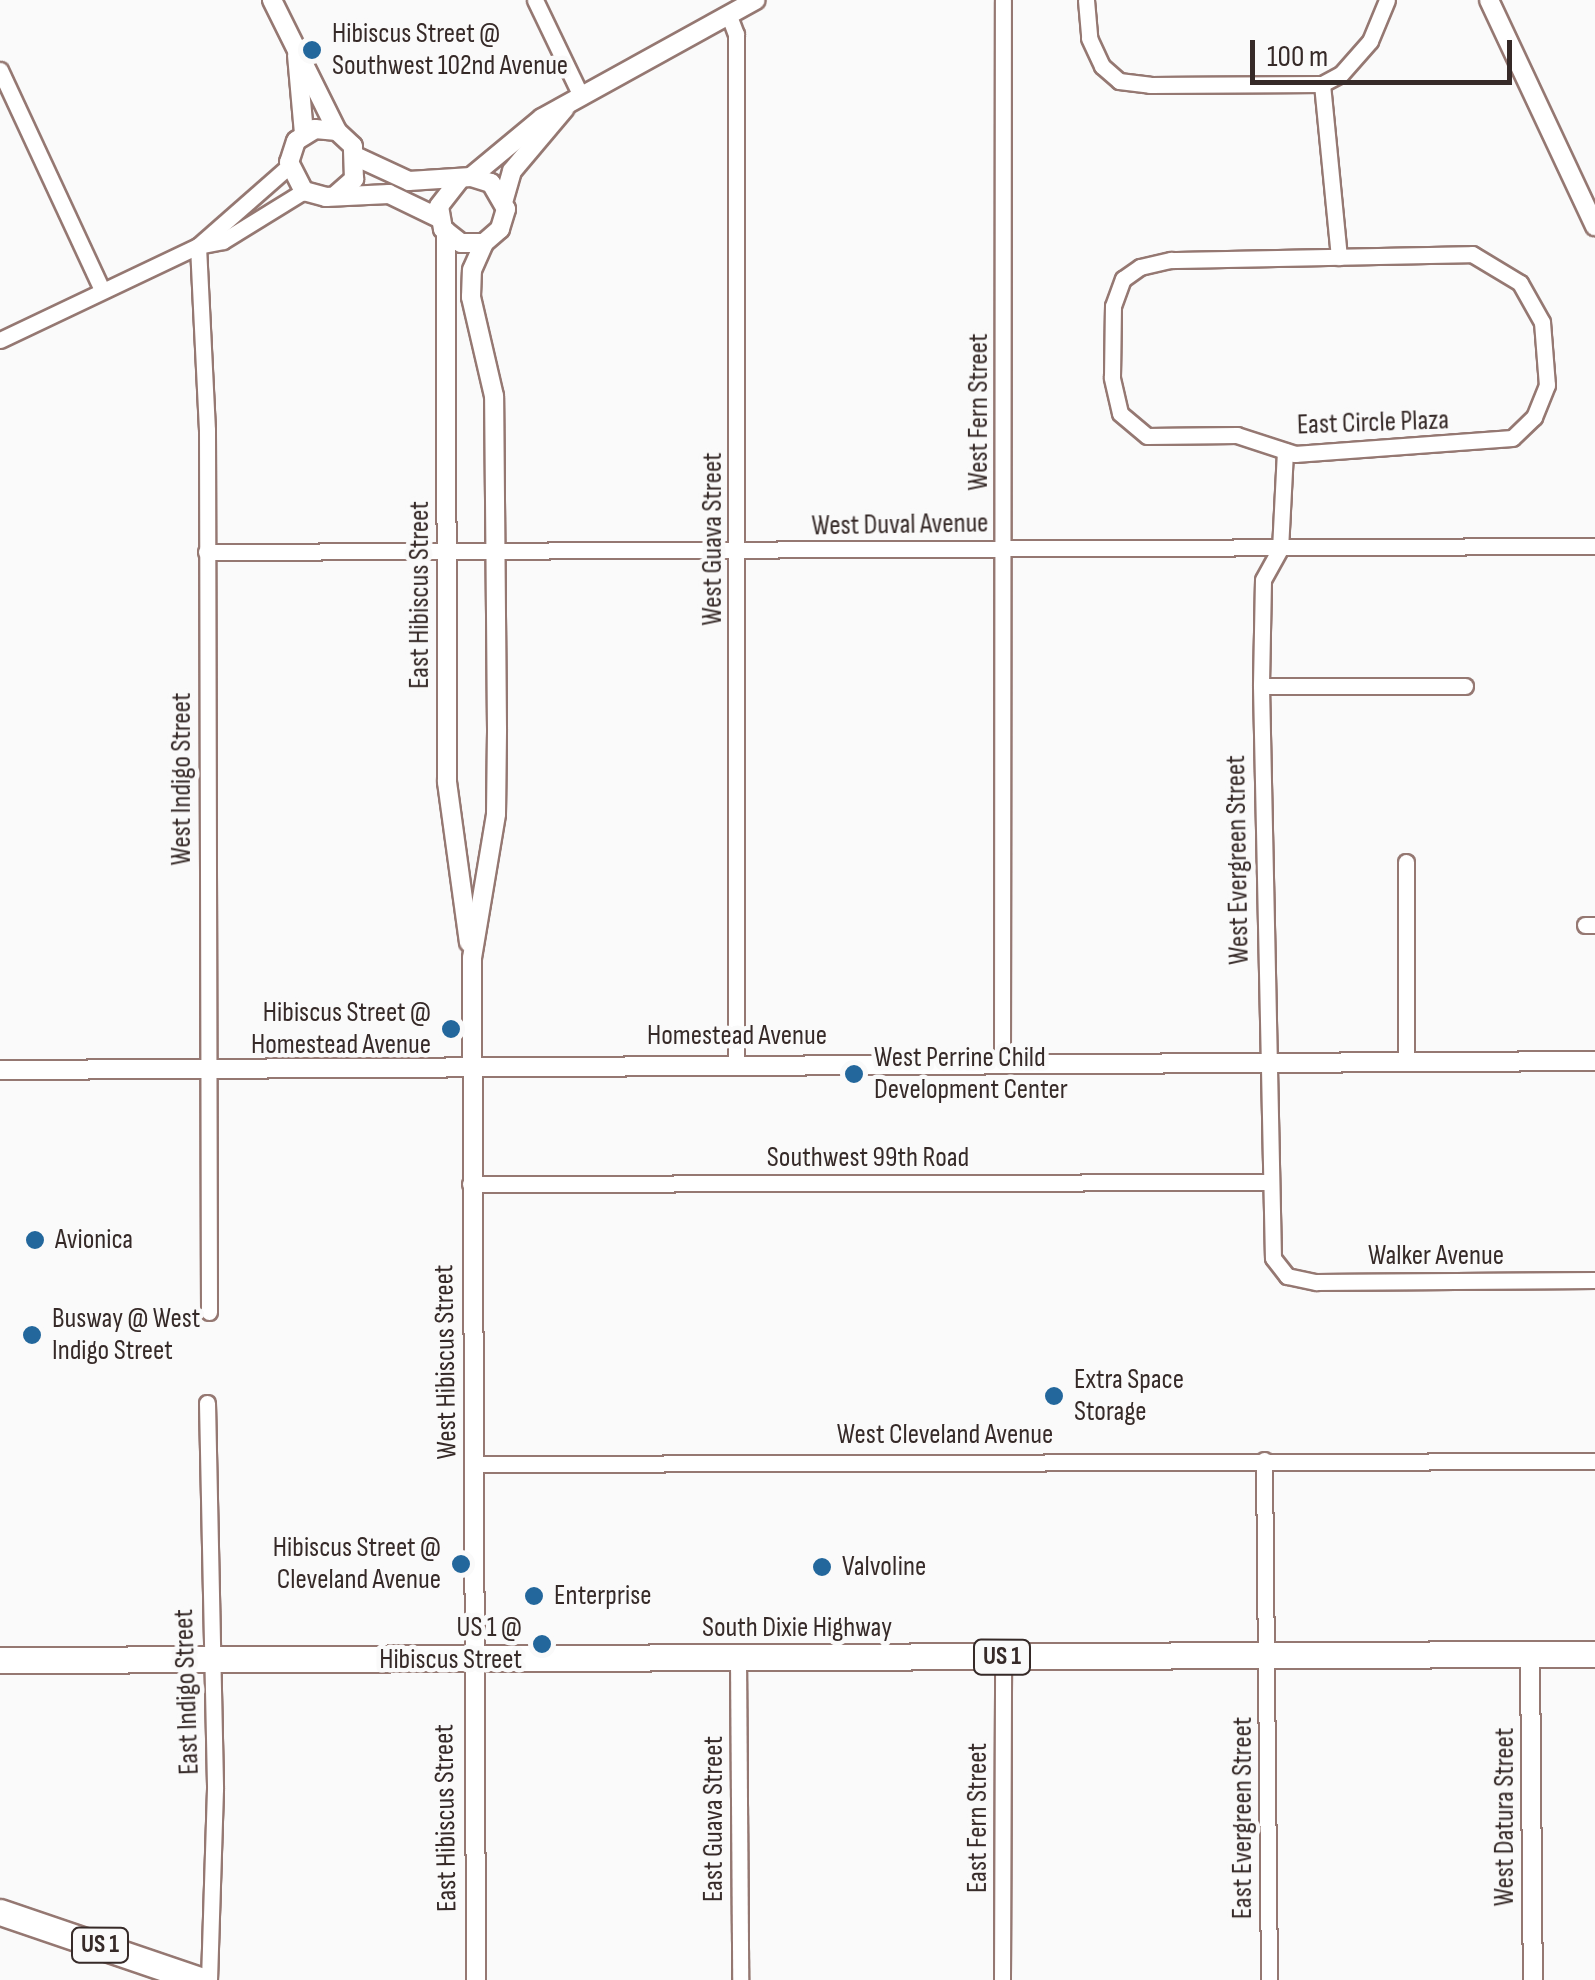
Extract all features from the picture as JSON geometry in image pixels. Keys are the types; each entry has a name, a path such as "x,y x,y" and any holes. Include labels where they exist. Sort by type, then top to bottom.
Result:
{"highway":[{"name":"South Dixie Highway","path":"0,1660 1595,1654"},
{"name":"US 1","path":"0,1912 200,1980"}],"street":[{"path":"272,0 337,131 357,157 409,180 465,178 491,183 504,199"},
{"path":"535,0 582,96"},
{"path":"0,340 198,246 223,241 304,191 389,194 442,224 462,243 484,242 500,230 512,171 566,108 756,0"},
{"name":"West Fern Street","path":"1002,1064 1004,0"},
{"path":"1086,0 1092,46 1118,81 1322,84 1341,74 1370,41 1388,0"},
{"path":"1488,0 1588,195 1595,226"},
{"name":"West Guava Street","path":"729,16 736,34 736,1063"},
{"path":"297,54 304,133 290,151 289,166 304,191"},
{"path":"0,70 102,290"},
{"path":"1322,84 1339,257"},
{"path":"442,224 442,195 542,118 566,108"},
{"path":"304,133 337,131"},
{"path":"337,194 354,179 357,157"},
{"path":"198,246 289,166"},
{"name":"East Hibiscus Street","path":"442,224 448,550 447,782 472,958"},
{"name":"East Hibiscus Street","path":"470,1066 472,958 496,814 491,552 494,396 471,297 472,270 484,242"},
{"name":"West Indigo Street","path":"198,246 206,295 209,1312"},
{"name":"East Circle Plaza","path":"1461,252 1501,266 1528,292 1542,322 1547,385 1534,417 1501,443 1285,452 1237,435 1147,436 1124,420 1112,377 1116,295 1128,273 1149,264 1339,257 1461,252"},
{"name":"West Evergreen Street","path":"1280,1270 1268,1239 1266,1182 1261,686 1263,580 1280,549 1285,452"},
{"name":"West Duval Avenue","path":"206,552 1595,546"},
{"path":"1261,686 1465,686"},
{"path":"1406,862 1406,1062"},
{"name":"Homestead Avenue","path":"0,1070 1595,1061"},
{"name":"West Hibiscus Street","path":"470,1066 474,1656"},
{"name":"Southwest 99th Road","path":"470,1184 1266,1182"},
{"name":"Walker Avenue","path":"1280,1270 1316,1282 1595,1280"},
{"name":"East Indigo Street","path":"207,1402 209,1980"},
{"path":"1264,1460 1267,1656"},
{"name":"West Cleveland Avenue","path":"475,1464 1595,1461"},
{"name":"West Datura Street","path":"1530,1654 1533,1980"},
{"name":"East Hibiscus Street","path":"474,1656 476,1980"},
{"name":"East Fern Street","path":"1002,1980 1003,1656"},
{"name":"East Evergreen Street","path":"1267,1656 1269,1980"},
{"name":"East Guava Street","path":"738,1658 740,1980"}],"place":[{"name":"Hibiscus Street @ Southwest 102nd Avenue","path":"312,50"},
{"name":"Hibiscus Street @ Homestead Avenue","path":"451,1029"},
{"name":"West Perrine Child Development Center","path":"854,1074"},
{"name":"Avionica","path":"35,1240"},
{"name":"Busway @ West Indigo Street","path":"32,1335"},
{"name":"Extra Space Storage","path":"1054,1396"},
{"name":"Hibiscus Street @ Cleveland Avenue","path":"461,1564"},
{"name":"Valvoline","path":"822,1567"},
{"name":"Enterprise","path":"534,1596"},
{"name":"US 1 @ Hibiscus Street","path":"542,1644"}]}
